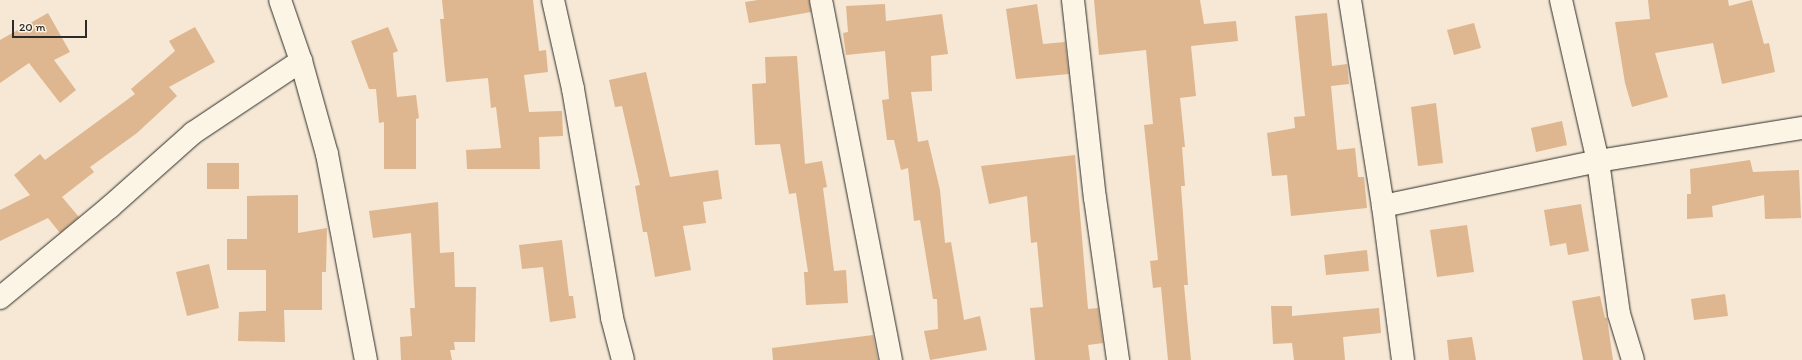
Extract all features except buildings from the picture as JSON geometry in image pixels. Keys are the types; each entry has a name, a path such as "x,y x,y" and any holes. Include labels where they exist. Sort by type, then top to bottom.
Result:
{"street":[{"path":"280,0 301,61 328,154 366,360"},
{"path":"553,0 572,89 593,216 623,360"},
{"path":"821,0 892,360"},
{"path":"1074,0 1095,198 1118,360"},
{"path":"1350,0 1384,206 1403,360"},
{"path":"1561,0 1598,161 1619,314 1633,360"},
{"path":"0,298 110,207 192,133 301,61"},
{"path":"1384,206 1598,161 1802,128"}]}
